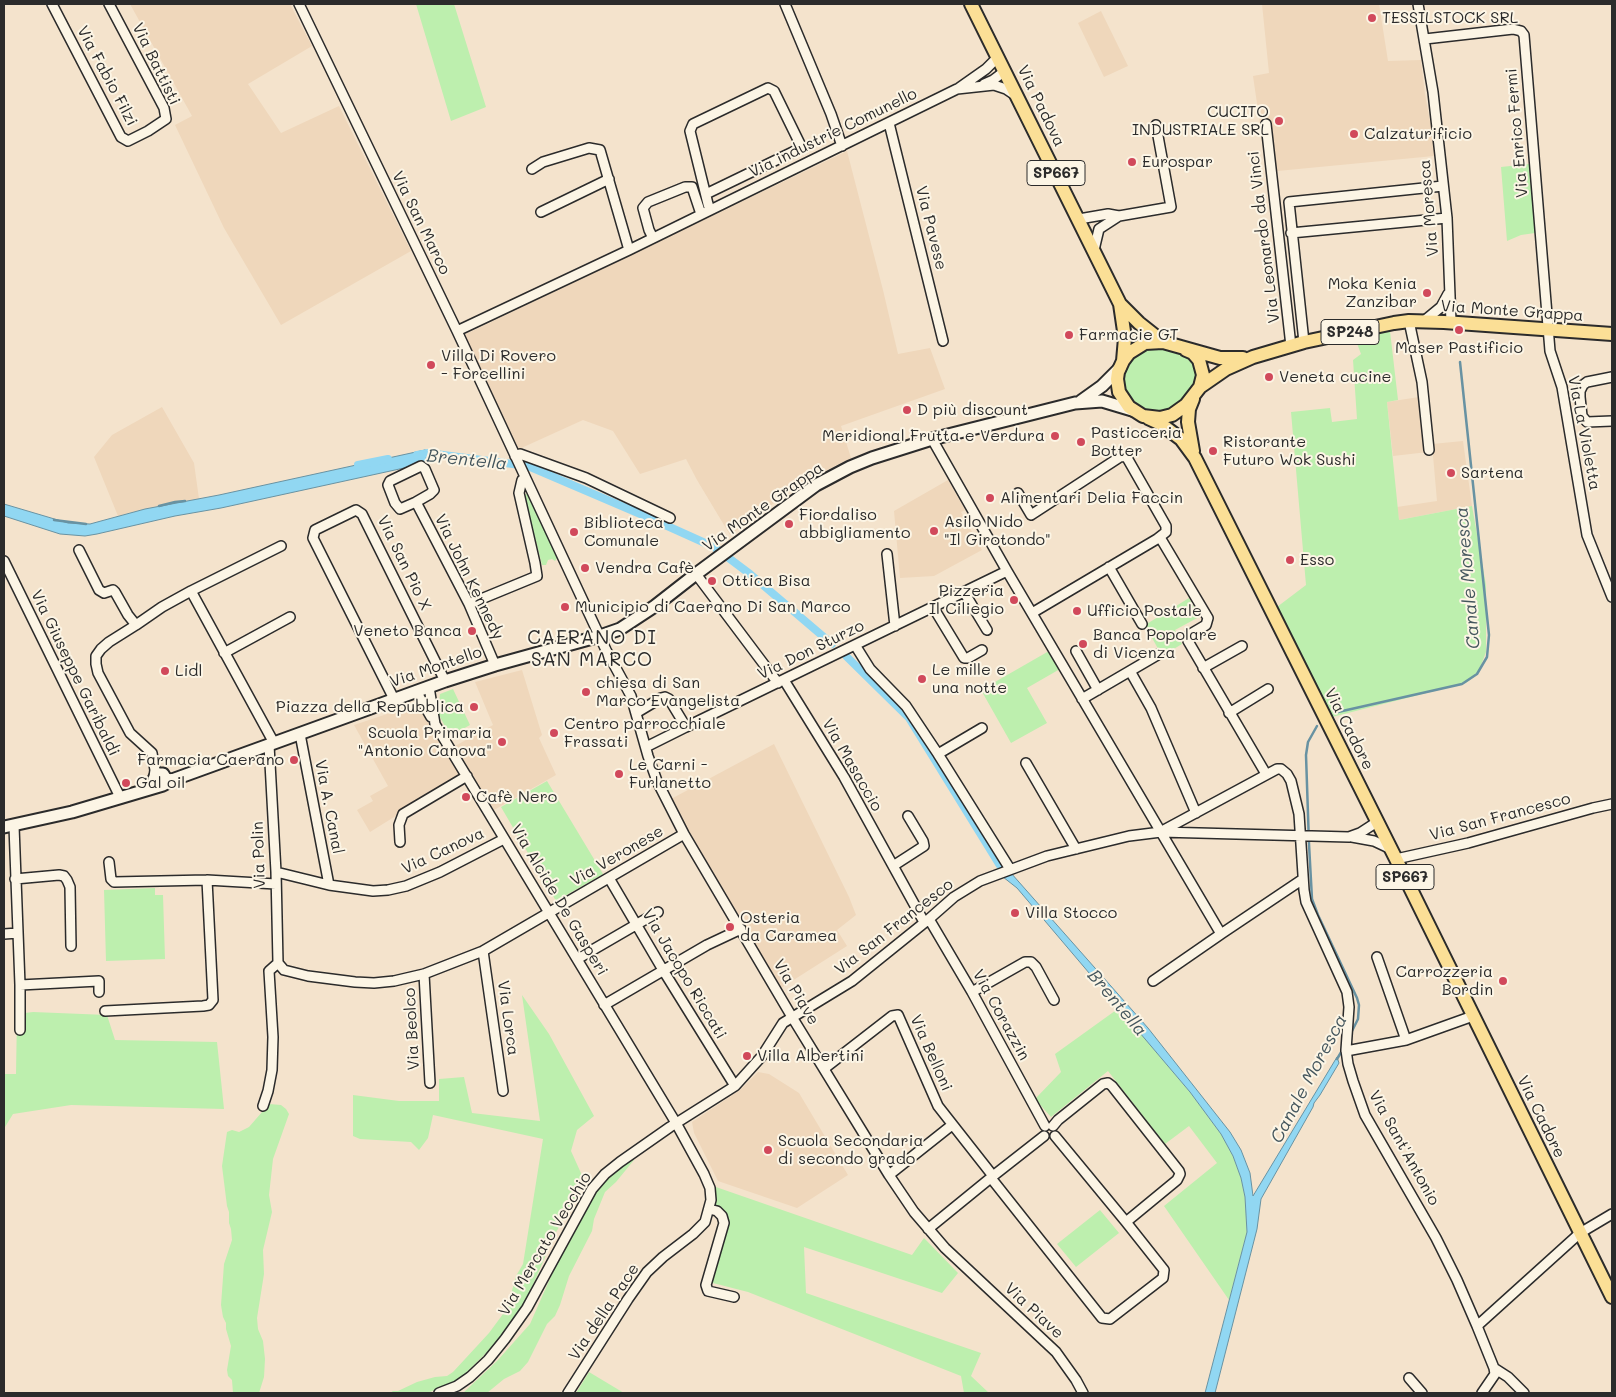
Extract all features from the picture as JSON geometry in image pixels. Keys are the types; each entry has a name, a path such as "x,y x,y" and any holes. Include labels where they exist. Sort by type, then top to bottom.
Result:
{"main road":[{"name":"Via Padova","path":"972,4 1120,304 1125,338 1121,365"},
{"name":"Via Padova","path":"1120,304 1138,322 1163,342"},
{"name":"Via Monte Grappa","path":"600,636 636,620 798,497 828,478 872,458 932,439 1075,404 1102,402 1132,410 1148,418 1172,415 1183,407 1197,391 1230,367 1253,357 1297,344 1394,323 1409,321 1447,322 1612,334"},
{"name":"Via Monte Grappa","path":"1075,404 1097,390 1121,365 1128,353 1140,345 1150,342 1163,342 1186,350 1224,358 1253,357"},
{"path":"1186,350 1195,356 1201,366 1203,375 1197,391"},
{"path":"1121,365 1117,376 1120,392 1124,401 1132,410"},
{"name":"Via Cadore","path":"1197,391 1189,409 1188,422 1190,440 1196,458 1612,1297"},
{"name":"Via Cadore","path":"1148,418 1161,424 1181,439 1196,458"},
{"name":"Via Montello","path":"9,827 72,812 120,797 160,780 300,734 445,681 494,665 600,636"}],"street":[{"name":"Via Fabio Filzi","path":"52,4 121,137 128,141 148,131"},
{"name":"Via Battisti","path":"110,4 164,108 166,119 148,131"},
{"name":"Via San Marco","path":"298,4 457,331 524,477"},
{"path":"785,4 831,114 842,146"},
{"name":"Via Moresca","path":"1418,4 1433,92 1447,218 1449,292 1447,322"},
{"name":"Via Enrico Fermi","path":"1425,39 1513,30 1521,31 1524,35 1549,329"},
{"path":"958,89 986,69 998,57"},
{"path":"979,86 993,80 1005,71"},
{"path":"979,86 994,85 1018,96"},
{"name":"Via industrie Comunello","path":"457,331 629,250 958,89 979,86"},
{"path":"706,194 799,149 800,144 774,91 768,88 692,124 690,132 710,210"},
{"name":"Via Pavese","path":"889,123 943,341"},
{"name":"Via Leonardo da Vinci","path":"1266,124 1297,344"},
{"path":"1080,222 1108,214 1119,216 1171,207 1156,125"},
{"path":"532,169 543,162 589,148 600,150 629,250"},
{"path":"541,212 609,179"},
{"path":"1297,344 1289,202 1443,186"},
{"path":"653,238 643,208 648,202 692,187 701,214"},
{"path":"1094,250 1100,229 1119,216"},
{"path":"1291,233 1447,218"},
{"path":"1080,222 1100,229"},
{"path":"1424,321 1441,307 1449,292"},
{"path":"1441,307 1441,314 1447,322"},
{"path":"1409,321 1422,382 1429,450"},
{"name":"Via La Violetta","path":"1549,329 1550,351 1562,387 1587,535 1612,597"},
{"path":"1612,377 1587,382 1580,391 1582,416 1587,422 1612,421"},
{"path":"932,439 1221,934"},
{"path":"517,460 520,454 586,478 670,518"},
{"path":"1018,494 1031,515 1120,457 1126,456 1166,526 1166,532 1158,539 1032,613"},
{"name":"Via John Kennedy","path":"421,466 425,469 434,490 416,502 400,509 395,504 388,485 390,481 421,466"},
{"path":"469,604 537,576 519,493 524,477"},
{"name":"Via Piave","path":"524,477 600,636 631,696 657,781 684,834 792,1017 889,1175 914,1212 945,1248 1056,1352 1083,1393"},
{"name":"Via John Kennedy","path":"416,502 469,604 494,665"},
{"name":"Via San Pio X","path":"394,699 313,538 315,530 356,510 362,514 445,681"},
{"path":"1158,539 1164,541 1207,615 1208,622 1206,625 1189,635 1188,642 1266,774 1161,832"},
{"path":"160,780 152,753 130,733 98,673 96,656 109,642 162,607 281,546"},
{"path":"80,550 99,590 104,593 112,590 115,592 136,625"},
{"path":"887,554 895,626"},
{"name":"Via Giuseppe Garibaldi","path":"4,561 120,797"},
{"path":"1109,567 1142,624"},
{"name":"Via Don Sturzo","path":"646,747 1007,570"},
{"name":"Via Masaccio","path":"696,574 781,681 844,777 893,866 927,921"},
{"path":"191,591 271,744"},
{"path":"964,592 987,630"},
{"path":"933,607 964,658 968,658 982,650"},
{"path":"224,653 290,617"},
{"path":"856,645 870,669 906,706 1010,869"},
{"path":"1203,668 1242,646"},
{"path":"1076,651 1098,690"},
{"path":"1082,698 1159,654"},
{"path":"1130,671 1151,708 1196,813"},
{"name":"Via Alcide De Gasperi","path":"429,687 435,724 676,1124"},
{"path":"1229,713 1268,689"},
{"path":"416,691 435,724"},
{"path":"636,713 665,697 669,699 686,727"},
{"path":"938,754 982,728"},
{"name":"Via A. Canal","path":"300,734 329,885"},
{"name":"Via Polin","path":"263,1106 272,1070 273,1037 269,971 281,967 271,744"},
{"path":"1026,763 1076,849"},
{"name":"Via Sant'Antonio","path":"1266,774 1281,769 1287,774 1295,795 1302,835 1303,879 1306,902 1348,992 1349,1007 1346,1050 1348,1064 1362,1108 1436,1238 1457,1280 1494,1368"},
{"path":"400,842 399,825 403,814 467,776"},
{"name":"Via San Francesco","path":"1394,854 1468,843 1612,804"},
{"path":"893,866 924,846 923,840 908,816"},
{"path":"1369,840 1376,836 1379,825"},
{"name":"Via San Francesco","path":"792,1017 852,981 954,897 994,875 1046,856 1121,838 1161,832 1349,836 1379,825"},
{"path":"9,827 15,879 18,933 20,1030"},
{"name":"Via Veronese","path":"281,967 308,976 374,983 394,981 424,974 483,951 684,834"},
{"path":"1349,836 1369,840 1394,854"},
{"name":"Via Canova","path":"276,872 329,885 373,891 388,890 406,886 440,872 504,839"},
{"path":"109,862 111,879 114,882 206,880 276,884"},
{"path":"15,879 64,876 70,887 71,946"},
{"name":"Via Jacopo Riccati","path":"608,878 735,1086"},
{"path":"1153,981 1303,879"},
{"path":"106,1011 203,1006 209,1005 213,1000 206,880"},
{"path":"577,959 658,912"},
{"name":"Via Corazzin","path":"927,921 972,992 1049,1126"},
{"path":"604,1005 707,945 741,929"},
{"path":"4,934 18,933"},
{"name":"Via Lorca","path":"483,951 503,1091"},
{"path":"1377,956 1406,1040"},
{"path":"972,992 1025,962 1031,962 1036,967 1054,1000"},
{"name":"Via Beolco","path":"424,974 430,1083"},
{"path":"20,985 99,981 99,992"},
{"name":"Via Belloni","path":"824,1068 892,1016 896,1015 899,1017 938,1106 1102,1318 1110,1319 1163,1278 1164,1270 1055,1136"},
{"path":"1346,1050 1406,1040 1473,1016"},
{"name":"Via Mercato Vecchio","path":"439,1393 457,1386 470,1377 488,1360 504,1339 527,1308 592,1189 605,1174 676,1124 735,1086 762,1056 783,1023 792,1017"},
{"path":"1044,1136 1042,1131 1103,1084 1108,1083 1112,1086 1180,1174 1178,1180 1126,1222"},
{"path":"676,1124 707,1180 711,1200 709,1209 717,1211 722,1216 724,1223 706,1285 708,1291 734,1297"},
{"path":"889,1175 952,1125"},
{"path":"1044,1136 1051,1139 1055,1136 1056,1130 1049,1126"},
{"path":"928,1229 1044,1136"},
{"name":"Via della Pace","path":"568,1393 628,1299 648,1272 705,1222 709,1209"},
{"path":"1477,1326 1580,1233 1612,1214"},
{"path":"1482,1393 1495,1374 1494,1368"},
{"path":"1494,1368 1508,1377 1524,1393"},
{"path":"1409,1378 1422,1393"}],"shaded area":[{"path":"130,4 290,4 312,46 248,84 281,133 339,106 411,251 281,325 224,228 175,125 192,116"},
{"path":"1262,4 1379,4 1388,61 1421,60 1434,156 1267,172 1253,76 1269,73"},
{"path":"1101,11 1128,66 1104,77 1078,23"},
{"path":"847,151 898,354 930,348 945,389 841,426 851,458 788,493 730,535 686,459 640,474 613,431 583,420 517,450 464,335"},
{"path":"1419,397 1428,452 1393,456 1387,402"},
{"path":"162,407 194,463 199,499 118,516 94,457 112,435"},
{"path":"1463,441 1472,506 1399,520 1397,507 1437,501 1432,444"},
{"name":"Asilo Nido \"Il Girotondo\"","path":"948,480 965,510 961,512 982,550 934,576 900,578 894,511"},
{"name":"Scuola Primaria \"Antonio Canova\"","path":"522,670 542,735 539,738 556,775 494,810 455,746 493,725 475,682"},
{"path":"414,705 419,707 460,776 370,832 357,810 373,801 370,796 388,786 354,725"},
{"path":"774,744 856,915 837,930 847,946 781,988 698,850 671,799"},
{"name":"Scuola Secondaria di secondo grado","path":"758,1072 769,1074 799,1093 848,1175 797,1208 718,1181 694,1133 692,1122 740,1090"}],"green space":[{"path":"416,4 454,4 486,107 451,121"},
{"path":"1529,164 1535,233 1521,235 1507,241 1501,167"},
{"path":"1390,331 1398,400 1387,402 1399,520 1472,506 1486,585 1486,652 1480,668 1474,677 1466,683 1332,717 1277,607 1306,585 1291,412 1330,408 1332,422 1357,419 1353,360 1361,354 1355,338"},
{"path":"1148,348 1165,348 1184,355 1193,361 1195,365 1196,384 1179,404 1165,412 1145,411 1136,405 1125,391 1122,376 1131,358"},
{"path":"524,495 530,496 558,557 555,561 552,559 548,560 546,565 542,565"},
{"path":"1189,598 1199,617 1175,630 1182,644 1162,656 1145,625"},
{"path":"1049,651 1060,669 1027,688 1047,723 1011,743 981,690"},
{"path":"453,689 470,725 450,736 438,713 440,694"},
{"path":"547,781 603,874 556,901 501,807"},
{"path":"155,888 155,895 163,895 165,959 106,961 104,890"},
{"path":"522,995 549,1034 594,1116 577,1130 571,1151 585,1182 555,1234 519,1317 487,1352 458,1381 450,1385 427,1393 390,1393 417,1382 447,1376 453,1372 489,1333 503,1314 516,1276 523,1264 543,1139 433,1115 428,1138 419,1150 411,1142 360,1139 353,1136 353,1095 399,1101 439,1101 439,1079 464,1077 472,1113 540,1121"},
{"path":"1119,1008 1190,1092 1221,1134 1233,1156 1245,1197 1247,1232 1229,1300 1164,1206 1217,1163 1189,1126 1165,1144 1108,1071 1051,1117 1035,1099 1061,1072 1055,1054"},
{"path":"33,1012 107,1015 115,1040 217,1042 224,1109 71,1105 13,1114 4,1127 4,1074 16,1074 17,1014"},
{"path":"269,1104 281,1105 289,1114 273,1159 269,1195 272,1212 263,1250 264,1274 257,1318 258,1329 263,1341 264,1377 259,1393 233,1393 232,1380 228,1376 227,1370 231,1346 221,1305 224,1264 232,1240 222,1166 227,1132 232,1130 239,1132 249,1127"},
{"path":"630,1159 634,1160 605,1192 594,1219 592,1231 569,1276 560,1305 555,1316 547,1324 528,1362 520,1371 504,1379 487,1393 463,1393 497,1361 530,1324 567,1240 590,1201 604,1178"},
{"path":"713,1186 912,1255 924,1238 958,1273 942,1293 804,1247 806,1293 981,1353 971,1376 989,1393 964,1393 961,1376 748,1292 709,1282 728,1217 716,1208"},
{"path":"1100,1210 1119,1233 1076,1267 1057,1244"},
{"path":"589,1372 624,1393 576,1393"}],"water":[{"path":"425,450 427,463 85,536 60,534 4,516 4,504 68,523 90,524 145,509 219,495"},
{"path":"1011,873 1148,1028 1230,1132 1241,1150 1250,1173 1253,1196 1337,1057 1339,1063 1314,1103 1261,1199 1257,1229 1215,1393 1205,1393 1247,1232 1245,1197 1233,1156 1221,1134 1190,1092 1017,888 1003,877"}],"waterway":[{"name":"Canale Moresca","path":"1338,712 1462,684 1477,674 1487,657 1489,635 1460,362"},
{"name":"Brentella","path":"417,455 428,453 528,466 714,547 750,574 832,644"},
{"name":"Brentella","path":"358,465 388,459"},
{"path":"159,506 185,501"},
{"path":"54,520 86,524"},
{"name":"Brentella","path":"847,657 909,718 999,864 1008,874"},
{"name":"Canale Moresca","path":"1317,726 1308,742 1306,755 1312,899 1359,1005 1358,1019 1350,1035"},
{"name":"Canale Moresca","path":"1337,1059 1343,1049"}],"place":[{"name":"TESSILSTOCK SRL","path":"1372,18"},
{"name":"CUCITO INDUSTRIALE SRL","path":"1279,121"},
{"name":"Calzaturificio","path":"1354,134"},
{"name":"Eurospar","path":"1132,162"},
{"name":"Moka Kenia Zanzibar","path":"1427,293"},
{"name":"Maser Pastificio","path":"1459,330"},
{"name":"Farmacie GT","path":"1069,335"},
{"name":"Villa Di Rovero - Forcellini","path":"431,365"},
{"name":"Veneta cucine","path":"1269,377"},
{"name":"D più discount","path":"907,410"},
{"name":"Meridional Frutta e Verdura","path":"1055,436"},
{"name":"Pasticceria Botter","path":"1081,442"},
{"name":"Ristorante Futuro Wok Sushi","path":"1213,451"},
{"name":"Sartena","path":"1451,473"},
{"name":"Alimentari Delia Faccin","path":"990,498"},
{"name":"Fiordaliso abbigliamento","path":"789,524"},
{"name":"Asilo Nido \"Il Girotondo\"","path":"934,531"},
{"name":"Biblioteca Comunale","path":"574,532"},
{"name":"Esso","path":"1290,560"},
{"name":"Vendra Cafè","path":"585,568"},
{"name":"Ottica Bisa","path":"712,581"},
{"name":"Pizzeria Il Ciliegio","path":"1014,600"},
{"name":"Municipio di Caerano Di San Marco","path":"565,607"},
{"name":"Ufficio Postale","path":"1077,611"},
{"name":"Veneto Banca","path":"472,631"},
{"name":"Banca Popolare di Vicenza","path":"1083,644"},
{"name":"Lidl","path":"165,671"},
{"name":"Le mille e una notte","path":"922,679"},
{"name":"chiesa di San Marco Evangelista","path":"586,692"},
{"name":"Piazza della Repubblica","path":"474,707"},
{"name":"Centro parrocchiale Frassati","path":"554,733"},
{"name":"Scuola Primaria \"Antonio Canova\"","path":"502,742"},
{"name":"Farmacia Caerano","path":"294,760"},
{"name":"Le Carni - Furlanetto","path":"619,774"},
{"name":"Gal oil","path":"126,783"},
{"name":"Cafè Nero","path":"466,797"},
{"name":"Villa Stocco","path":"1015,913"},
{"name":"Osteria da Caramea","path":"730,927"},
{"name":"Carrozzeria Bordin","path":"1503,981"},
{"name":"Villa Albertini","path":"747,1056"},
{"name":"Scuola Secondaria di secondo grado","path":"768,1150"}],"district":[{"name":"CAERANO DI SAN MARCO","path":"592,649"}]}
